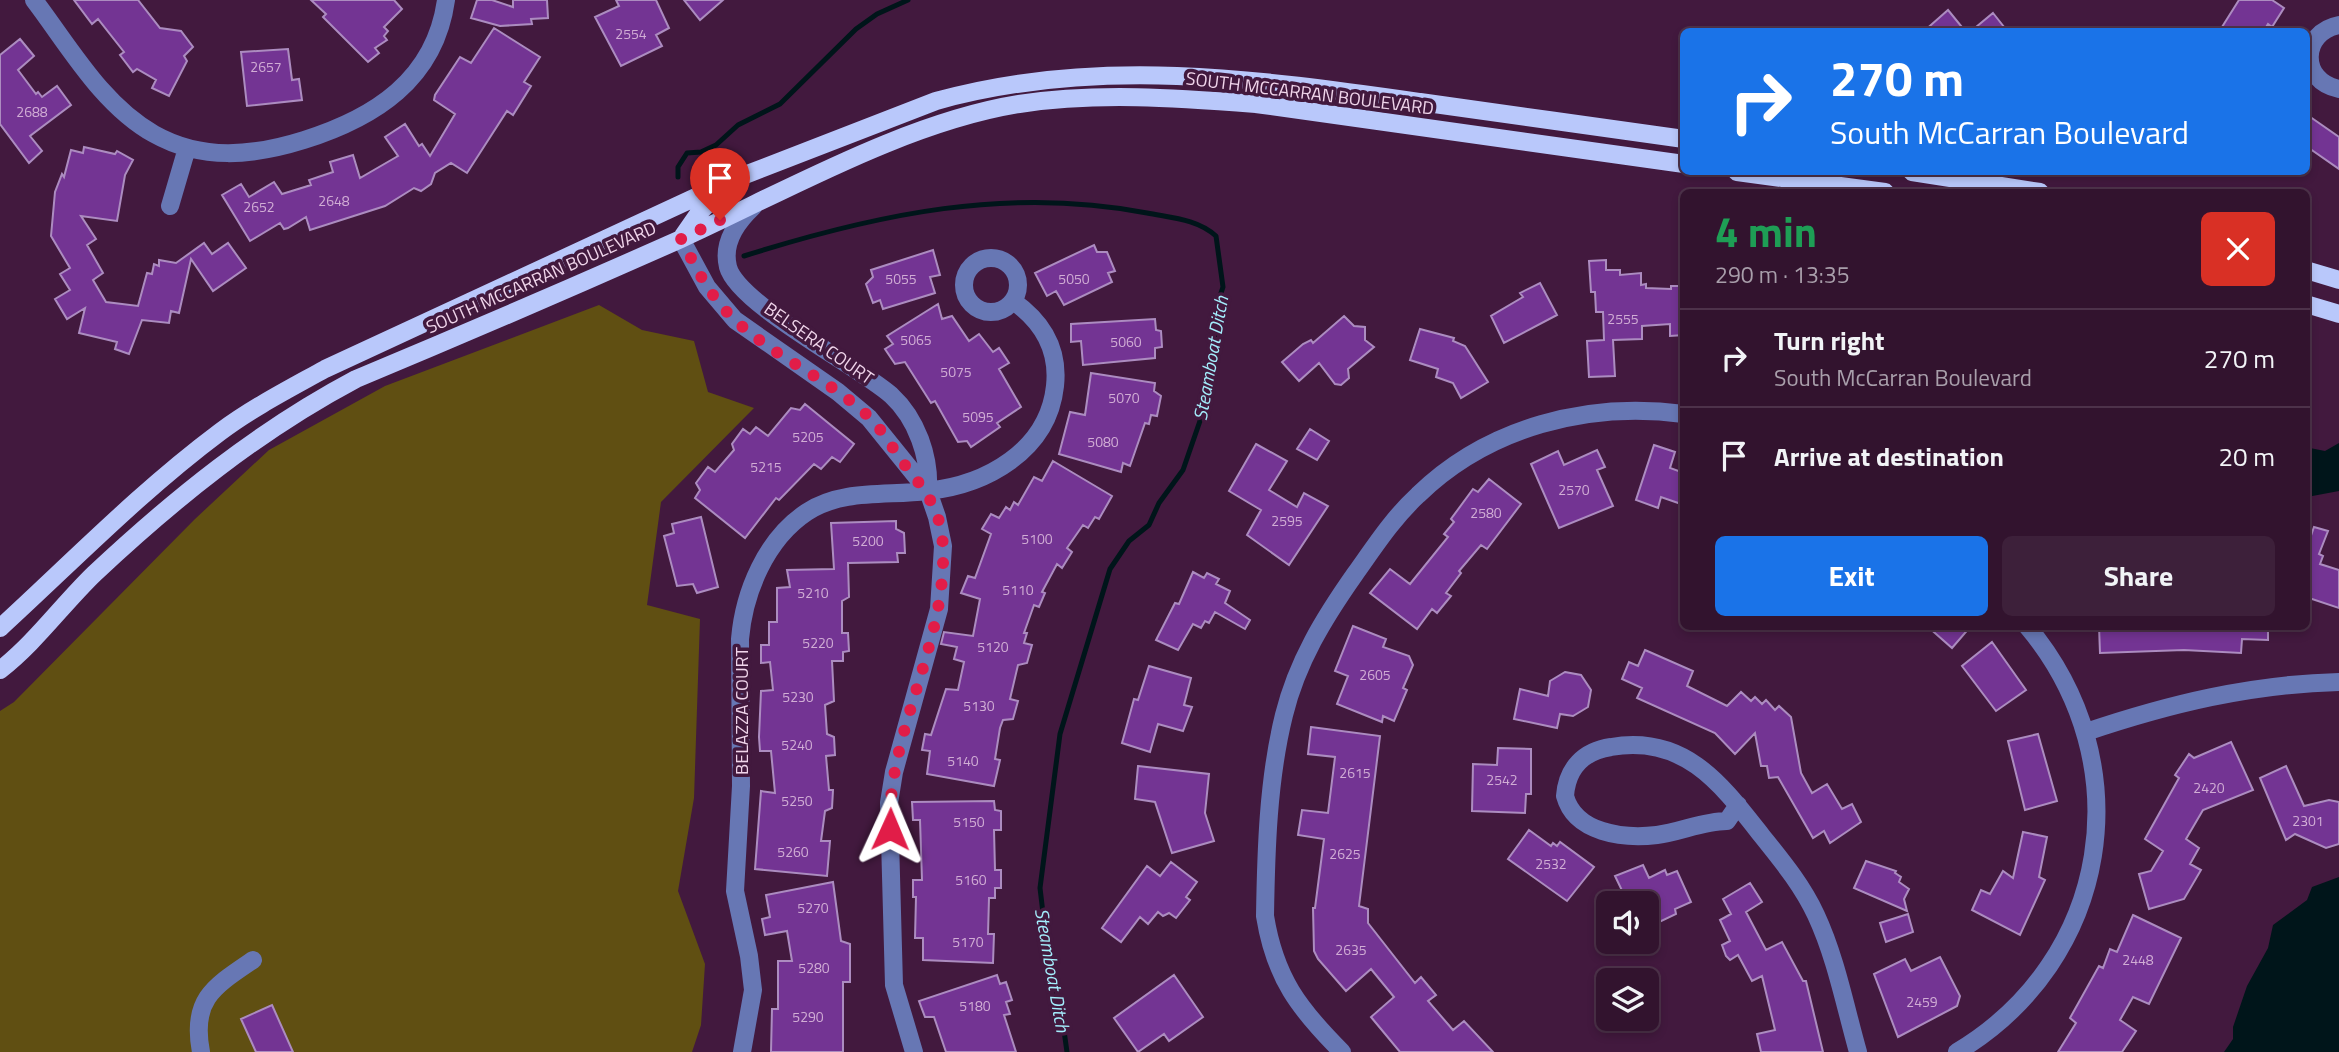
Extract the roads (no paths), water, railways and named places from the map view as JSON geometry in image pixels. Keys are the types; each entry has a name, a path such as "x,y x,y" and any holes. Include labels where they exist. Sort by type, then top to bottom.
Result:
{"main road":[{"name":"SOUTH MCCARRAN BOULEVARD","path":"0,628 180,464 222,430 274,397 325,369 737,177 936,101 1006,85 1084,75 1202,75 1276,82 1680,138"},
{"name":"SOUTH MCCARRAN BOULEVARD","path":"0,670 94,574 208,474 307,405 356,379 681,239 864,155 960,120 1016,105 1075,98 1138,97 1256,104 1680,163"},
{"path":"1759,175 1863,189"},
{"path":"1931,175 2021,189"},
{"path":"681,239 709,202 737,177"},
{"path":"2310,271 2339,279"},
{"path":"2310,304 2339,314"}],"street":[{"path":"34,0 109,98 130,118 155,134 187,148 217,153 270,150 342,128 367,117 407,83 424,60 437,35 446,0"},
{"path":"2339,25 2320,33 2314,41 2310,60 2318,80 2327,87 2339,89"},
{"path":"170,206 187,148"},
{"name":"BELSERA COURT","path":"758,202 738,222 726,249 729,270 743,288 791,327 893,397 918,434 928,459 928,491 943,546 943,581 939,609 894,772 889,803 894,985 914,1052"},
{"name":"BELSERA COURT","path":"681,239 707,287 724,310 776,352 838,392 869,418 928,491"},
{"name":"BELAZZA COURT","path":"742,1052 752,990 749,956 735,891 735,861 741,786 741,620 751,586 767,554 790,525 808,511 847,497 928,491 966,483 1017,458 1031,445 1051,408 1056,363 1049,339 1040,324 1013,301"},
{"path":"776,352 791,327"},
{"path":"869,418 893,397"},
{"path":"1342,1052 1291,995 1275,960 1265,916 1276,754 1293,683 1309,646 1328,612 1391,523 1437,479 1478,450 1521,431 1581,414 1622,410 1680,414"},
{"path":"1957,1052 2002,1020 2029,994 2068,935 2082,902 2094,849 2097,803 2094,766 2086,732 2061,675 2030,630"},
{"path":"2086,732 2202,697 2252,688 2339,682"},
{"path":"1738,805 1727,821 1710,821 1657,835 1633,836 1609,833 1585,824 1574,817 1565,796 1572,771 1582,758 1594,751 1614,746 1639,746 1684,757 1704,769 1738,805 1796,879 1815,914 1830,951 1858,1052"},
{"path":"201,1052 196,1029 199,1009 209,993 253,960"}],"waterway":[{"name":"Steamboat Ditch","path":"678,177 678,167 687,153 701,152 716,145 738,125 780,104 856,29 877,14 908,0"},
{"name":"Steamboat Ditch","path":"744,256 894,217 994,204 1045,202 1096,205 1184,220 1201,226 1216,236 1223,287 1218,302 1210,380 1201,418 1183,470 1159,503 1149,525 1129,541 1110,569 1060,734 1040,888 1050,972 1060,1002 1067,1052"}]}
